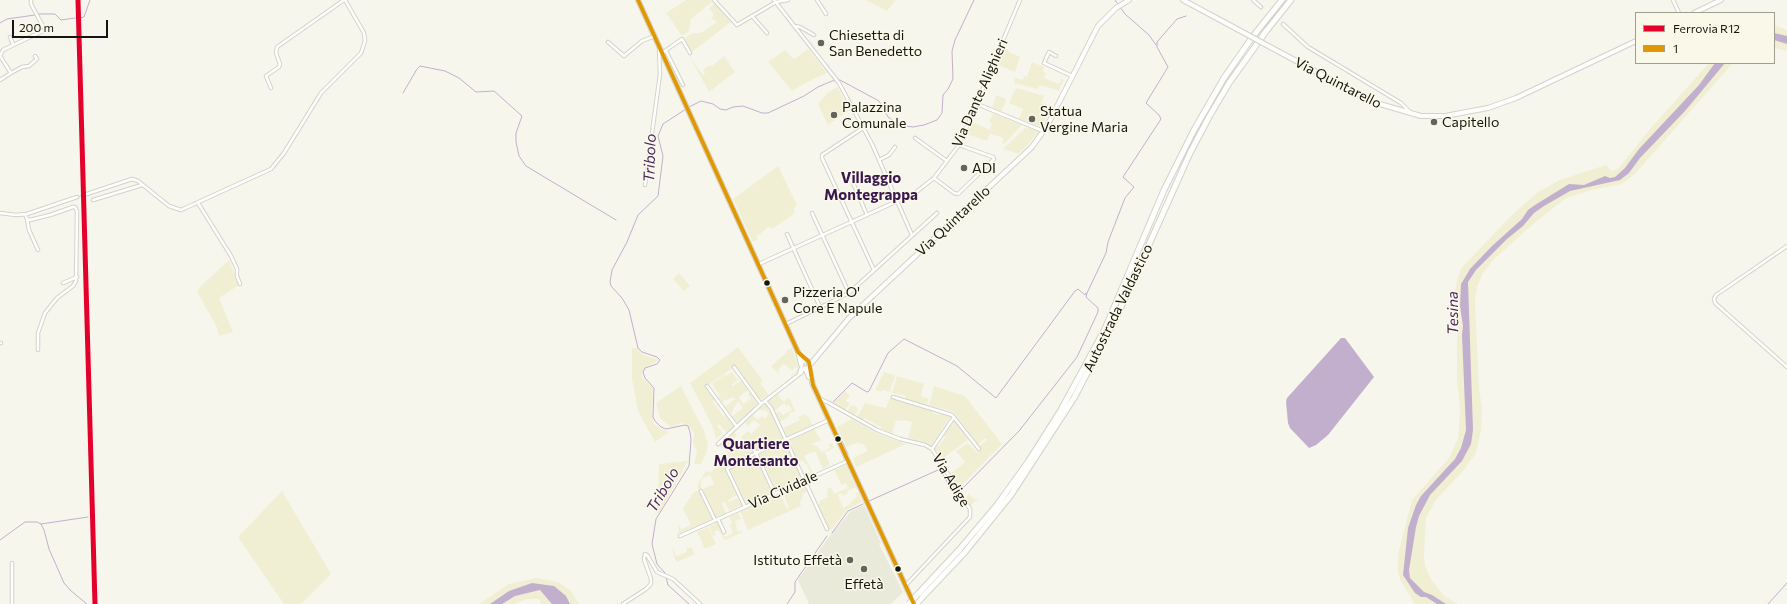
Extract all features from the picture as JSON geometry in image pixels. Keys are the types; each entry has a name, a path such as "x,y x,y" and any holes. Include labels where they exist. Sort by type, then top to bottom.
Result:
{"highway":[{"path":"915,604 919,597 997,505 1028,462 1061,410 1104,331 1164,190 1190,136 1224,78 1282,0"},
{"name":"Autostrada Valdastico","path":"919,597 965,552 1012,495 1074,398 1117,316 1190,153 1209,117 1229,83 1258,41 1291,0"},
{"path":"909,604 919,597"}],"street":[{"path":"11,73 0,56 3,50 45,30 31,4 31,0"},
{"path":"88,194 132,179 143,185 174,209 181,210 271,169 284,153 321,93 359,57 364,46 364,33 362,27 345,0 278,47 276,53 280,64 279,67 266,76 271,88"},
{"path":"638,0 659,45 684,85"},
{"path":"714,0 737,25 775,1 788,0"},
{"path":"817,0 826,14"},
{"name":"Via Dante Alighieri","path":"759,264 915,193 934,178 959,145 1020,0"},
{"name":"Via Quintarello","path":"805,366 816,357 849,318 1018,162 1032,147 1044,131 1098,26 1118,6 1129,0"},
{"name":"Via Quintarello","path":"1183,0 1373,102 1421,116 1445,116 1488,108 1516,98 1635,41"},
{"path":"1253,0 1261,7"},
{"path":"1673,0 1679,12"},
{"path":"1696,12 1721,0"},
{"path":"775,1 839,83 879,160 912,235"},
{"path":"752,16 767,34"},
{"path":"1283,24 1308,46 1401,103 1411,113"},
{"path":"794,26 800,27 814,35"},
{"path":"608,42 624,56 642,41 655,36"},
{"path":"10,37 13,44"},
{"path":"664,52 682,39 690,53"},
{"path":"645,185 660,74 659,45"},
{"path":"664,52 813,385 915,604"},
{"path":"1056,56 1049,52 1044,64 1072,76"},
{"path":"0,80 20,68 29,66 37,59 35,56"},
{"path":"977,104 1044,131"},
{"path":"863,128 822,155 822,158 874,270"},
{"path":"915,138 947,161"},
{"path":"934,178 956,194 994,158 959,145"},
{"path":"879,160 889,155 895,147"},
{"path":"853,183 867,215"},
{"path":"93,200 143,185"},
{"path":"0,213 16,215 26,214 77,197"},
{"path":"198,203 231,256 236,269 236,276 240,284"},
{"path":"27,219 41,218 75,207 77,211 77,277 73,286 57,298 45,313 38,333 38,350"},
{"path":"812,213 849,293"},
{"path":"786,324 849,293 938,213"},
{"path":"26,214 29,230 38,250"},
{"path":"787,234 820,307"},
{"path":"1787,246 1716,295 1714,299 1715,303 1787,367"},
{"path":"63,283 77,277"},
{"path":"798,352 806,360"},
{"path":"805,366 803,361 816,357"},
{"path":"718,444 761,404 799,374 805,366"},
{"path":"734,367 761,404"},
{"path":"707,386 737,426"},
{"path":"893,397 952,415 979,449"},
{"name":"Via Adige","path":"820,399 877,430 900,439 925,445 932,449 970,509 970,517 906,585"},
{"path":"765,401 771,408 827,529"},
{"path":"932,449 954,417"},
{"path":"745,507 727,469 756,453 829,420"},
{"path":"751,443 775,494"},
{"name":"Via Cividale","path":"680,536 848,461"},
{"path":"701,491 724,532"},
{"path":"623,604 651,584 651,579 644,559 645,554 654,568 663,576 673,579 700,604"},
{"path":"12,563 12,604"}],"shaded area":[{"path":"686,0 713,1 691,19 689,31 682,36 666,13"},
{"path":"866,0 896,0 887,11"},
{"path":"715,3 732,21 691,53 684,39 692,33 701,33 717,22 714,19 712,20 711,18 714,15 709,8"},
{"path":"1775,25 1787,30 1787,51 1775,48"},
{"path":"1775,33 1787,36 1787,44 1775,40"},
{"path":"808,49 827,73 792,91 768,62 785,50 794,59"},
{"path":"1002,49 1020,57 1015,72 996,64"},
{"path":"724,56 735,72 709,92 690,57 703,75 705,73 703,70 709,65 712,66"},
{"path":"1032,62 1044,67 1043,71 1046,73 1044,78 1059,84 1061,79 1064,80 1060,87 1060,91 1039,85 1038,89 1014,83 1015,78 1023,80 1024,76 1027,77"},
{"path":"1708,64 1732,64 1634,175 1621,184 1592,190 1566,198 1532,225 1493,260 1483,273 1477,287 1475,300 1479,389 1482,407 1481,430 1476,453 1463,471 1435,501 1426,518 1424,555 1425,566 1431,579 1444,596 1458,604 1415,604 1402,583 1398,573 1398,554 1412,500 1449,458 1458,439 1460,410 1457,380 1457,321 1454,295 1461,268 1513,214 1538,192 1560,180 1606,165 1612,171 1618,169 1650,129"},
{"name":"Tesina","path":"1714,64 1724,64 1685,111 1640,158 1629,173 1620,180 1570,191 1544,206 1534,213 1523,226 1507,239 1476,270 1468,282 1473,430 1471,444 1462,461 1430,495 1419,516 1409,570 1410,578 1424,592 1446,604 1437,604 1426,597 1421,597 1415,593 1403,575 1408,528 1416,505 1421,496 1455,459 1461,448 1466,430 1462,335 1463,326 1460,306 1461,284 1470,269 1492,246 1522,219 1528,210 1535,205 1569,184 1584,185 1605,176 1610,178 1615,177 1625,168 1639,149 1699,85"},
{"path":"837,87 850,110 828,125 818,104 827,93"},
{"path":"1017,88 1044,96 1041,105 1043,103 1052,107 1041,127 1019,119 1023,109 1009,103"},
{"path":"996,95 1006,99 1002,111 992,108"},
{"path":"993,114 1022,125 1004,144 1002,143 1004,138 994,135 990,134 987,141 967,134 972,122 990,130 992,124 989,122"},
{"path":"1026,127 1038,130 1038,133 1019,154 1003,149"},
{"path":"778,166 797,205 793,208 795,213 772,229 770,226 757,236 757,240 753,242 733,199"},
{"path":"229,260 239,285 219,298 233,332 219,336 216,325 197,292 201,286"},
{"path":"679,273 690,286 684,291 673,279"},
{"path":"1341,338 1345,338 1374,377 1328,435 1316,445 1309,448 1290,428 1288,423 1287,398"},
{"path":"738,347 763,381 760,383 769,395 760,400 735,366 706,387 723,416 726,415 735,426 727,433 719,424 717,426 723,433 716,439 712,425 690,383"},
{"path":"632,348 637,348 643,355 658,359 658,361 646,367 642,373 642,377 653,388 652,414 654,424 669,432 655,442 638,411 632,379"},
{"path":"792,348 799,370 790,377 798,369 796,367 792,370 784,364 778,370 780,375 771,366 786,353 787,350"},
{"path":"732,372 738,380 732,384 732,386 741,381 748,390 739,397 743,404 751,399 748,394 750,392 757,404 739,423 736,422 732,416 743,408 738,401 731,414 725,407 735,399 733,397 722,402 718,398 720,396 712,384 725,374 726,376"},
{"path":"884,372 895,375 890,392 875,390"},
{"path":"897,376 924,384 921,396 929,399 927,405 905,399 906,396 892,393"},
{"path":"681,386 704,431 708,444 706,454 701,464 694,464 697,452 693,443 694,433 689,426 682,423 671,427 661,419 656,403"},
{"path":"934,386 965,396 1002,444 959,488 950,474 965,462 956,451 968,443 977,453 982,449 979,446 987,440 985,438 978,444 954,412 929,405"},
{"path":"845,391 850,395 846,401 850,404 845,410 833,403"},
{"path":"777,394 784,402 789,397 795,411 780,422 776,413 779,411 783,415 792,410 789,405 786,406 784,403 775,411 768,401"},
{"path":"890,398 933,411 932,413 939,415 940,413 950,417 931,446 908,439 912,422 896,420 892,434 864,418 862,420 857,417 865,403 886,408"},
{"path":"765,404 783,438 757,450 753,442 750,443 754,452 724,468 737,495 728,500 729,502 738,498 742,505 729,511 725,502 722,503 726,513 716,517 703,489 714,484 710,475 703,478 701,482 701,490 699,491 712,519 695,527 693,524 694,527 678,534 679,525 681,529 691,525 683,509 685,505 693,493 699,490 697,486 706,471 711,472 717,466 713,462 716,456 720,460 728,453 720,445 734,432 737,435 734,438 739,443 743,439 741,437 748,431 751,434 760,425 754,420 748,426 745,422 753,415 758,420 762,416 765,418 769,414 765,410 762,411 759,409"},
{"path":"853,405 858,410 853,415 848,410"},
{"path":"805,414 806,417 808,416 812,424 814,424 787,437 783,428 800,420 798,417"},
{"path":"852,419 874,432 906,444 856,467 853,458 868,451 863,444 861,445 859,442 846,447 837,427"},
{"path":"954,421 969,439 942,459 935,449 945,438 944,435"},
{"path":"814,429 821,440 812,444 813,446 816,445 822,452 830,448 829,444 832,443 834,448 825,452 830,465 823,469 815,451 804,456 813,473 805,477 803,472 805,474 810,472 807,464 805,464 803,460 799,463 789,441"},
{"path":"785,442 802,478 776,490 759,454"},
{"path":"755,456 772,492 746,504 730,469"},
{"path":"688,461 660,512 655,514 658,500 659,464"},
{"path":"846,465 856,487 847,491 848,493 843,496 842,493 838,495 843,508 850,504 857,496 856,493 858,492 862,502 848,509 830,531 818,504 820,503 819,501 828,497 826,493 828,492 827,489 831,487 834,494 848,488 846,483 842,485 834,470"},
{"path":"804,483 808,491 802,494 803,496 800,502 801,506 748,530 740,512 780,494 787,509 789,508 783,493"},
{"path":"282,491 331,574 301,604 284,604 238,537"},
{"path":"969,494 975,500 976,498 978,499 970,506 964,499"},
{"name":"Istituto Effetà","path":"864,505 881,543 879,544 903,592 891,604 809,604 798,580 829,537 851,511"},
{"path":"738,513 741,519 735,521 736,527 738,532 743,532 725,540 718,530 714,532 715,535 713,536 709,527 718,522 725,537 733,533 730,525 732,523 729,517"},
{"path":"708,527 716,544 705,549 697,532"},
{"path":"672,545 676,556 687,552 686,549 691,547 695,554 677,562 674,557"},
{"path":"536,578 558,582 571,591 579,604 542,604 539,599 526,599 515,604 479,604 509,584"},
{"path":"532,583 554,586 566,596 570,604 552,604 540,590 515,596 502,604 490,604 509,591"}],"waterway":[{"path":"80,18 84,17 90,0"},
{"name":"Tribolo","path":"689,107 701,101 713,104 720,109 726,110 733,107 743,106 762,113 768,113 804,96 818,87 832,81 840,80 879,101 888,117 899,125 913,127 924,125 937,120 942,113 943,95 953,79 952,51 955,40 974,0"},
{"path":"1115,0 1118,4"},
{"path":"1120,7 1125,14 1149,35 1156,45"},
{"path":"38,14 55,14 61,20 75,18"},
{"path":"0,23 7,19 35,15"},
{"path":"960,491 1019,431 1077,357 1098,312 1098,308 1086,297 1087,293 1106,253 1108,242 1125,198 1134,187 1123,177 1161,119 1159,115 1146,103 1168,67 1157,47 1157,42 1177,19 1186,16"},
{"path":"403,93 420,66 445,71 459,78 476,92 494,91 522,116 516,133 516,142 519,156 526,166 616,220"},
{"name":"Tribolo","path":"686,109 663,124 658,136 663,156 658,196 638,215 627,242 612,270 610,282 611,286 622,298 629,310 638,348 642,352 657,357 660,360 657,364 645,368 643,372 645,378 654,388 653,417 655,421 661,427 666,429 685,425 688,426 690,432 691,440 689,466 656,519 652,544 657,564 665,573 668,585 689,604"},
{"path":"833,402 852,383 867,392 869,391 888,353 904,339 957,366 996,398 1075,291 1078,289 1085,295 1086,293"},
{"path":"839,435 848,454"},
{"path":"851,462 869,501 938,470 940,470 955,495 958,494"},
{"path":"832,533 848,511 863,504"},
{"path":"41,524 88,517"},
{"path":"0,540 25,522 37,522 41,524 49,549 64,583 87,604"},
{"path":"787,604 795,592 795,582 827,536"},
{"path":"1768,604 1787,583"}],"tunnel":[{"path":"77,197 87,194"}],"rail line":[{"name":"R12","path":"78,0 95,604"}],"transit line":[{"name":"1","path":"638,0 798,352 809,362 813,385 914,604"}],"place":[{"name":"Chiesetta di San Benedetto","path":"821,43"},
{"name":"Palazzina Comunale","path":"834,115"},
{"name":"Statua Vergine Maria","path":"1032,119"},
{"name":"Capitello","path":"1434,122"},
{"name":"ADI","path":"964,168"},
{"name":"Pizzeria O' Core E Napule","path":"785,300"},
{"name":"Istituto Effetà","path":"850,560"},
{"name":"Effetà","path":"864,569"}],"district":[{"name":"Villaggio Montegrappa","path":"871,186"},
{"name":"Quartiere Montesanto","path":"756,452"}]}
